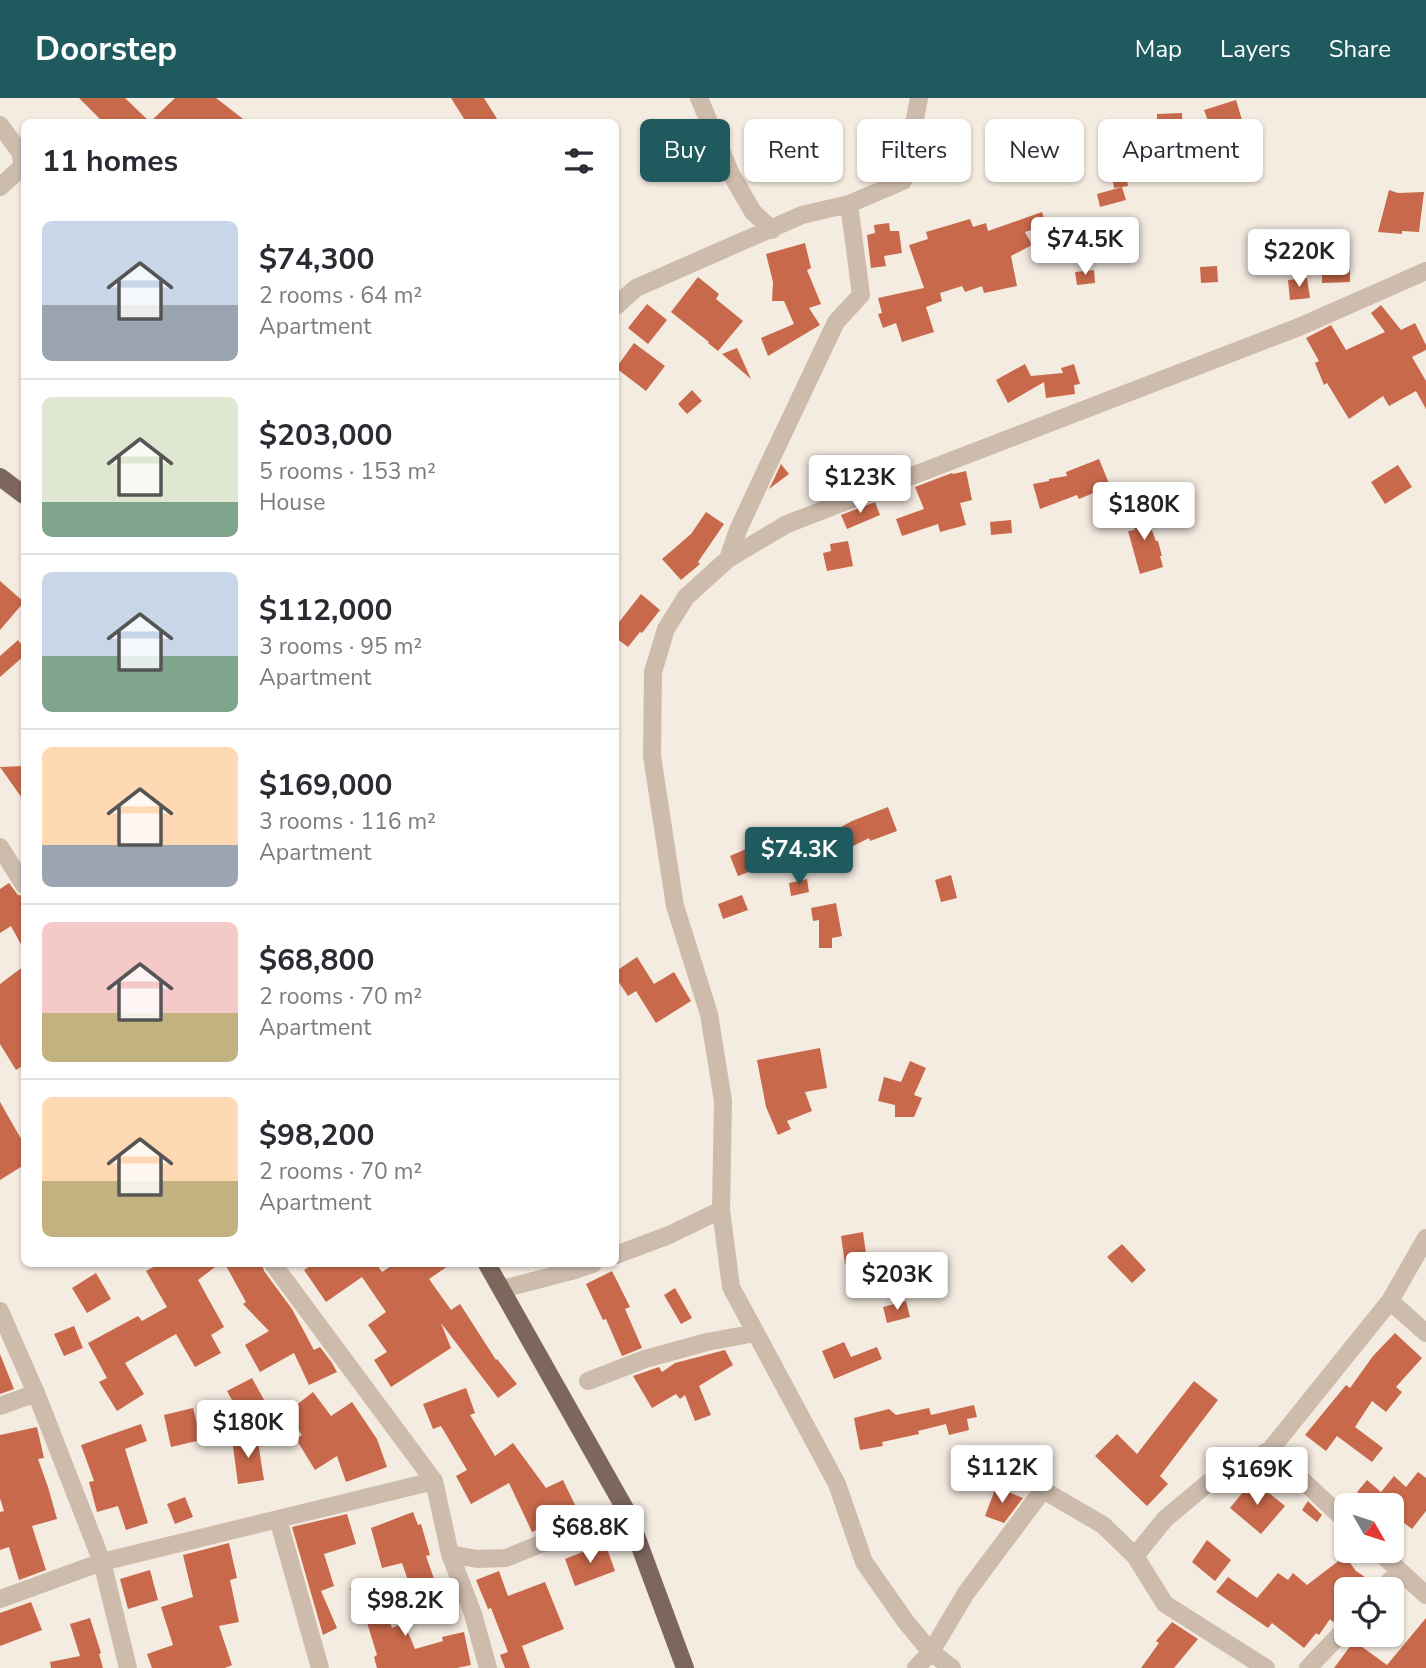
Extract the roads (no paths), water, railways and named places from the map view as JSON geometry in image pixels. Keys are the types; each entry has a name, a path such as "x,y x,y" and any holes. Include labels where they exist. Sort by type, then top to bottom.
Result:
{"main road":[{"path":"0,477 21,493"},
{"path":"489,1267 628,1514 685,1668"}],"street":[{"path":"699,98 731,174 754,212 772,230"},
{"path":"619,303 636,288 802,215 849,204 904,181 919,98"},
{"path":"0,125 21,157"},
{"path":"0,187 21,168"},
{"path":"728,559 738,530 836,322 861,295 849,204"},
{"path":"952,1668 931,1652 906,1622 864,1562 837,1484 731,1287 721,1210 723,1101 709,1014 676,906 652,756 653,672 666,629 687,597 728,559 787,524 1299,327 1426,271"},
{"path":"0,847 21,880"},
{"path":"619,1254 669,1236 721,1210"},
{"path":"1135,1556 1166,1520 1208,1483 1270,1450 1390,1301 1426,1238"},
{"path":"274,1267 434,1480 450,1554 473,1614 488,1668"},
{"path":"502,1289 584,1267"},
{"path":"1390,1301 1426,1333"},
{"path":"0,1311 36,1393 102,1562 128,1668"},
{"path":"588,1381 645,1359 707,1342 755,1333"},
{"path":"0,1406 36,1393"},
{"path":"1270,1450 1334,1510"},
{"path":"0,1599 102,1562 434,1480"},
{"path":"916,1668 931,1652 966,1593 1043,1490 1104,1525 1135,1556 1165,1604 1266,1668"},
{"path":"450,1554 477,1559 506,1558 569,1532 628,1514"},
{"path":"278,1519 320,1668"},
{"path":"1391,1563 1424,1590"},
{"path":"1393,1577 1399,1571"},
{"path":"1308,1668 1334,1641"}]}
